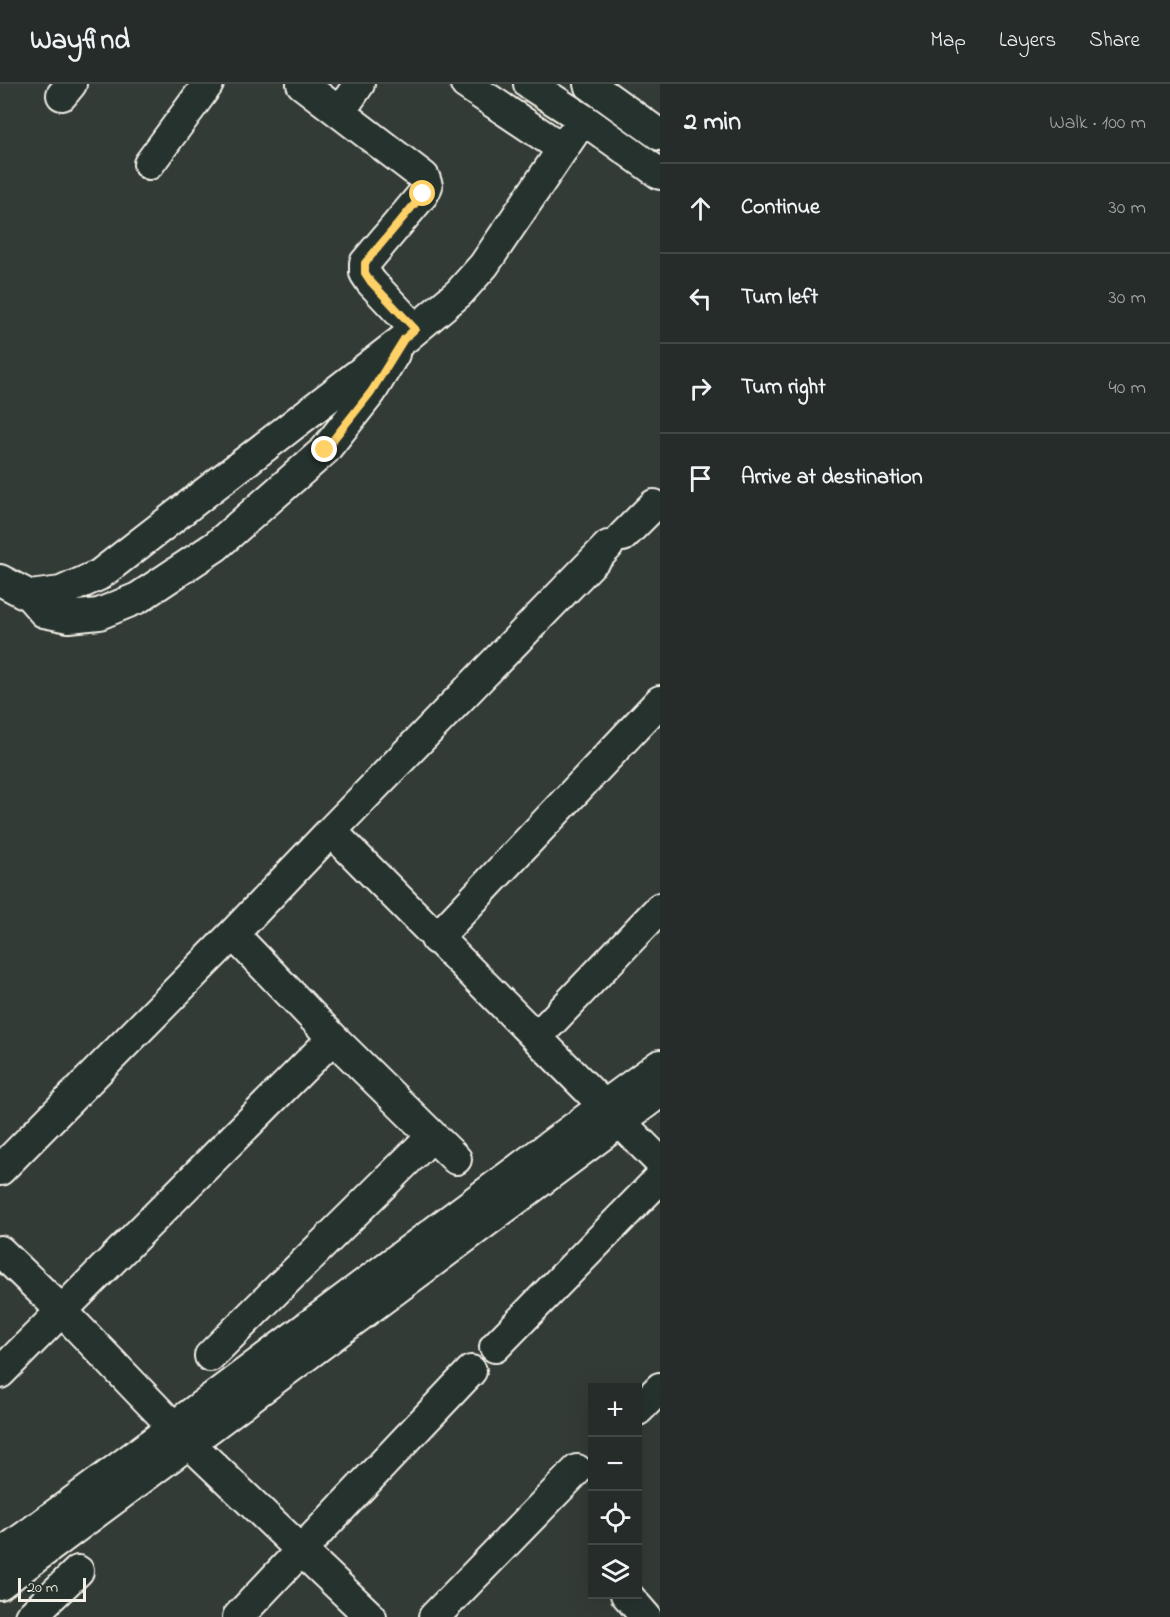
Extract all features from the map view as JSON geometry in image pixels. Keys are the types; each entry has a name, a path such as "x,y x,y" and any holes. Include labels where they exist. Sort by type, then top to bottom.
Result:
{"street":[{"path":"148,164 208,84"},
{"path":"302,84 424,177 426,186 423,194 365,263 365,273 410,334"},
{"path":"340,112 360,84"},
{"path":"466,84 563,148"},
{"path":"529,84 660,174"},
{"path":"589,84 609,93 660,135"},
{"path":"30,596 61,592 99,575 410,334 459,293 484,265 583,119"},
{"path":"0,580 30,596 44,612 69,617 99,614 138,598 216,546 325,450 371,392 410,334"},
{"path":"0,1170 616,541 658,505"},
{"path":"436,939 660,701"},
{"path":"331,831 660,1162"},
{"path":"537,1037 660,909"},
{"path":"233,934 333,1038 456,1159"},
{"path":"0,1373 333,1038"},
{"path":"0,1584 182,1435 613,1113 660,1065"},
{"path":"613,1113 660,1092"},
{"path":"210,1356 432,1136"},
{"path":"495,1347 660,1178"},
{"path":"0,1251 62,1311 182,1435 371,1617"},
{"path":"238,1617 471,1371"},
{"path":"642,1406 660,1388"},
{"path":"0,1555 182,1435"},
{"path":"434,1617 577,1470"},
{"path":"30,1617 78,1571"},
{"path":"630,1599 646,1617"}],"route":[{"path":"325,450 371,392 404,339 415,329 371,282 365,273 365,263 423,194"}]}
